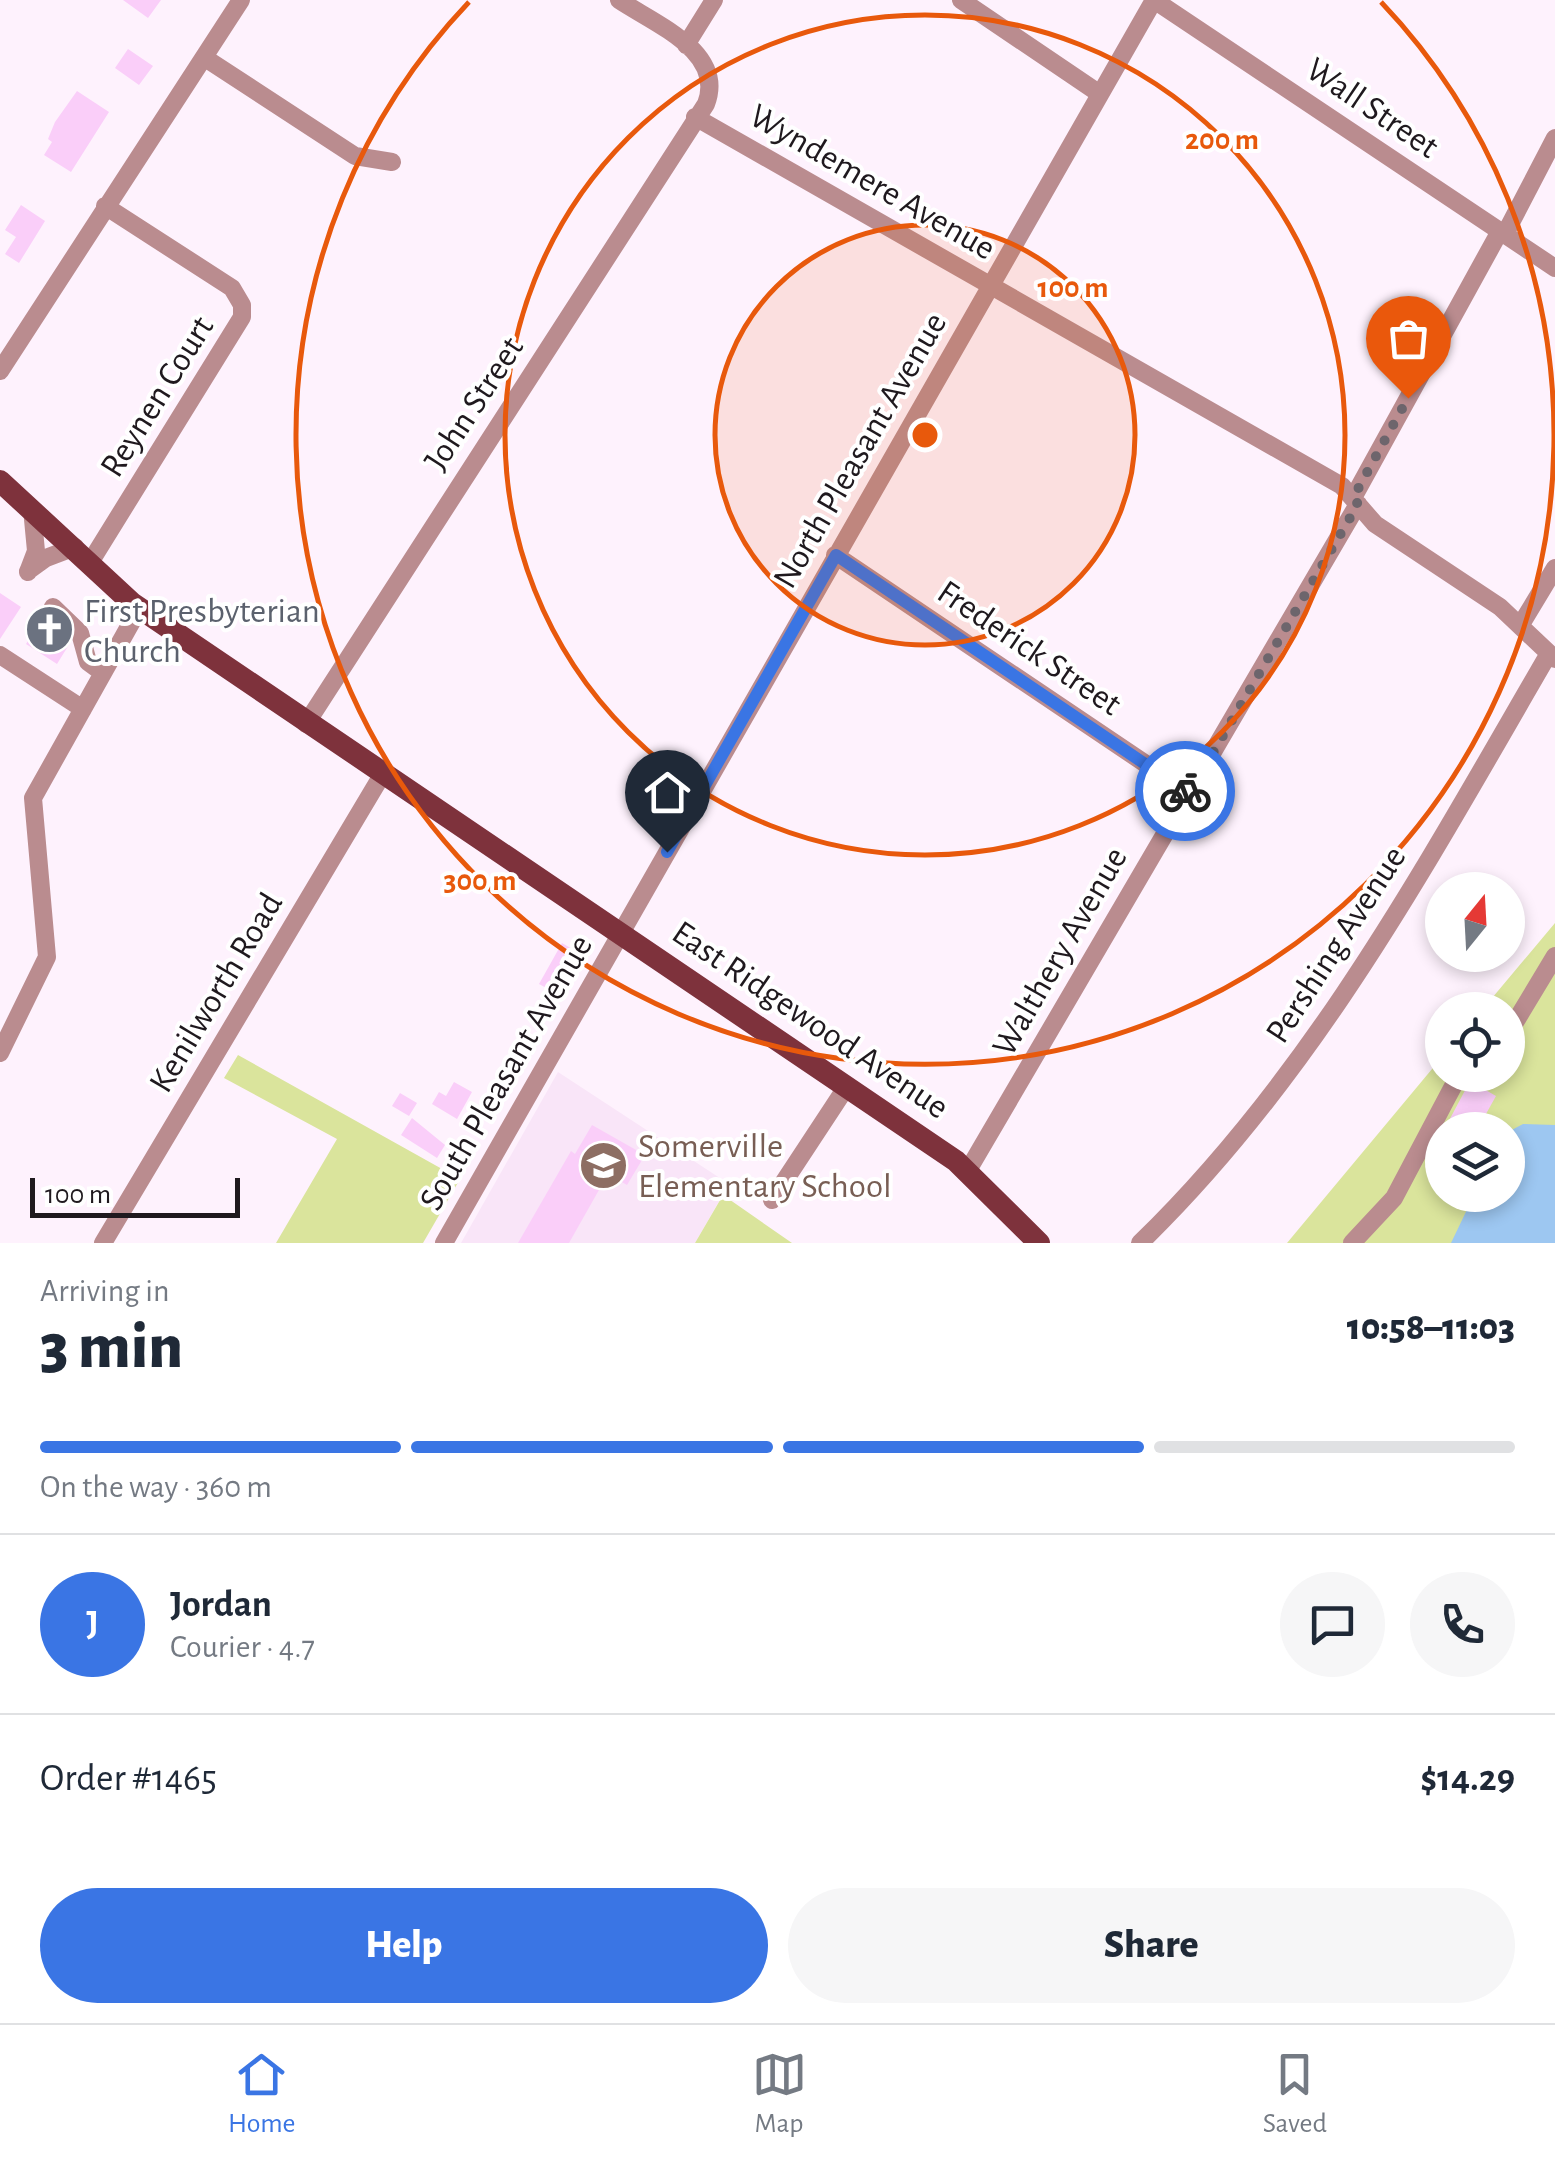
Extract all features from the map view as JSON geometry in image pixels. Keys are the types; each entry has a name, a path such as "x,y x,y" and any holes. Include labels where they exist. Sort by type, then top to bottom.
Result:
{"main road":[{"name":"East Ridgewood Avenue","path":"0,481 140,608 306,724 847,1086 967,1172 1039,1243"}],"street":[{"path":"0,371 241,0"},
{"name":"Wyndemere Avenue","path":"619,0 700,56 711,80 706,104 695,117 1342,486 1375,524 1500,607 1552,657"},
{"path":"686,45 714,0"},
{"path":"961,0 1100,94"},
{"name":"North Pleasant Avenue","path":"621,932 1154,0"},
{"name":"Wall Street","path":"1154,0 1555,268"},
{"path":"205,58 355,156 392,162"},
{"name":"John Street","path":"306,724 695,117"},
{"name":"Walthery Avenue","path":"967,1172 1189,794 1555,138"},
{"name":"Reynen Court","path":"83,554 242,317 232,288 105,206"},
{"path":"32,509 36,551 28,572 46,558 83,554"},
{"name":"Frederick Street","path":"836,555 1189,794"},
{"path":"1520,626 1555,568"},
{"path":"52,607 80,633 88,662 103,673"},
{"path":"0,1053 47,956 33,798 140,608"},
{"path":"0,655 82,709"},
{"name":"Pershing Avenue","path":"1140,1243 1262,1109 1333,1016 1552,657"},
{"name":"Kenilworth Road","path":"104,1243 382,775"},
{"name":"South Pleasant Avenue","path":"444,1243 621,932"},
{"path":"1525,1006 1555,956"},
{"path":"772,1200 847,1086"},
{"path":"1352,1243 1394,1198 1450,1092"}],"shaded area":[{"name":"Somerville Elementary School","path":"558,1072 729,1184 695,1243 461,1243"}],"green space":[{"path":"1555,923 1555,1243 1287,1243 1425,1077 1425,1092 1525,1092 1525,992 1497,992 1514,972 1525,972 1525,959"},
{"path":"238,1055 460,1179 423,1243 276,1243 337,1139 224,1078"},
{"path":"723,1195 792,1243 695,1243"}],"water":[{"path":"1525,1124 1555,1125 1555,1243 1451,1243 1466,1212 1525,1212"}],"building":[{"path":"123,0 161,0 148,18"},
{"path":"128,49 153,66 139,85 115,68"},
{"path":"77,91 109,112 71,172 44,155 52,142 48,139 55,122"},
{"path":"21,205 45,221 19,263 5,254 16,237 5,230"},
{"path":"0,593 21,607 0,639"},
{"path":"44,616 70,643 57,664 26,644"},
{"path":"562,943 586,957 563,997 539,984"},
{"path":"454,1082 472,1092 457,1119 432,1104 439,1092 446,1096"},
{"path":"1464,1092 1489,1092 1496,1096 1487,1112 1454,1112"},
{"path":"400,1093 417,1103 409,1116 392,1106"},
{"path":"412,1118 445,1145 437,1158 401,1135"},
{"path":"592,1125 645,1155 627,1185 608,1174 569,1243 518,1243 571,1151 575,1154"}],"way so far":[{"path":"1185,791 1189,794 1358,504 1353,498 1408,398"}],"place":[{"name":"First Presbyterian Church","path":"49,630"},
{"name":"Somerville Elementary School","path":"603,1165"}],"route":[{"path":"667,852 836,555 1185,791"}]}
